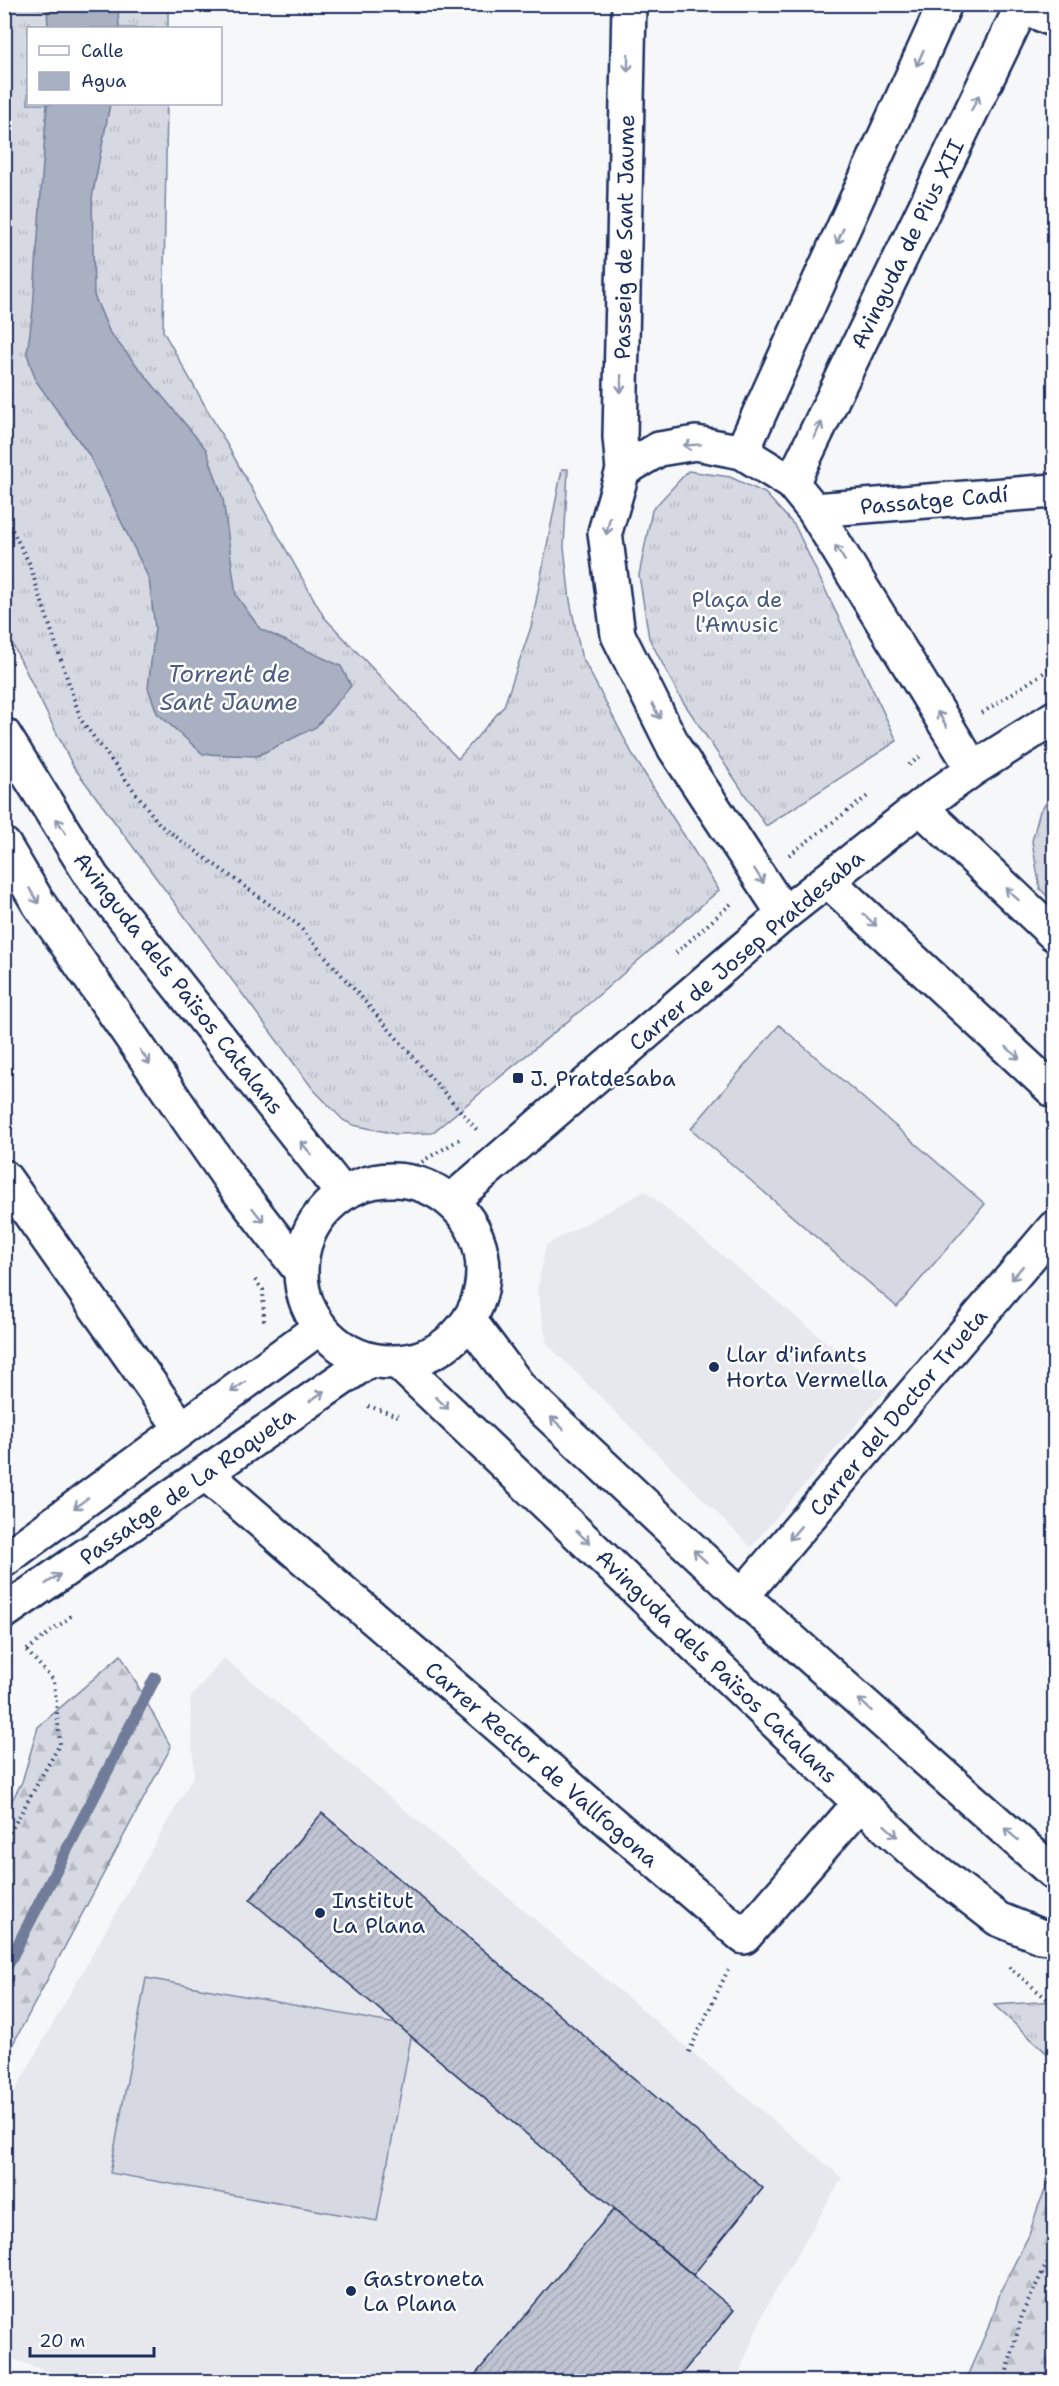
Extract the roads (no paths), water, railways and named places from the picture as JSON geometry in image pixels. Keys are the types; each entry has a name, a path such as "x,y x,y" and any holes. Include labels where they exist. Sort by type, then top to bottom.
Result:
{"street":[{"name":"Passeig de Sant Jaume","path":"623,470 620,437 629,4"},
{"path":"742,452 945,4"},
{"path":"1022,5 1054,20"},
{"name":"Avinguda de Pius XII","path":"792,483 1022,5"},
{"path":"784,914 675,748 618,635 605,532 623,470 659,449 696,443 742,452 792,483 814,510 973,769"},
{"name":"Passatge Cadí","path":"814,510 1054,491"},
{"name":"Carrer de Josep Pratdesaba","path":"451,1201 784,914 920,807 973,769 1054,718"},
{"name":"Avinguda dels Països Catalans","path":"4,735 92,877 343,1194"},
{"path":"920,807 1054,934"},
{"path":"4,845 39,903 224,1172 300,1270"},
{"path":"827,880 1054,1091"},
{"path":"4,1177 182,1428"},
{"path":"398,1180 426,1186 451,1201 465,1217 476,1236 482,1257 483,1279 478,1300 469,1320 451,1342 426,1356 384,1362 342,1348 319,1328 304,1300 300,1270 303,1247 312,1226 325,1208 343,1194 369,1183 398,1180"},
{"name":"Carrer del Doctor Trueta","path":"742,1596 1054,1228"},
{"path":"469,1320 520,1388 742,1596 1054,1873"},
{"name":"Passatge de La Roqueta","path":"4,1560 319,1328"},
{"name":"Avinguda dels Països Catalans","path":"384,1362 475,1434 860,1803 927,1864 998,1919 1040,1936 1054,1938"},
{"name":"Passatge de La Roqueta","path":"4,1612 206,1474 384,1362"},
{"name":"Carrer Rector de Vallfogona","path":"206,1474 744,1937 860,1803"}],"water":[{"path":"47,5 118,5 119,27 48,27"},
{"name":"Torrent de Sant Jaume","path":"47,105 110,105 92,198 94,295 110,333 206,449 223,499 236,595 260,629 341,666 351,686 316,727 257,756 203,754 157,713 148,688 155,628 149,579 89,455 36,381 27,354 33,310"}],"waterway":[{"name":"Torrent de Sant Jaume","path":"4,1972 155,1678"}],"place":[{"name":"J. Pratdesaba","path":"518,1078"},
{"name":"Llar d'infants Horta Vermella","path":"714,1367"},
{"name":"Institut La Plana","path":"320,1913"},
{"name":"Gastroneta La Plana","path":"351,2291"}],"park label":[{"name":"Plaça de l'Amusic","path":"737,612"}]}
